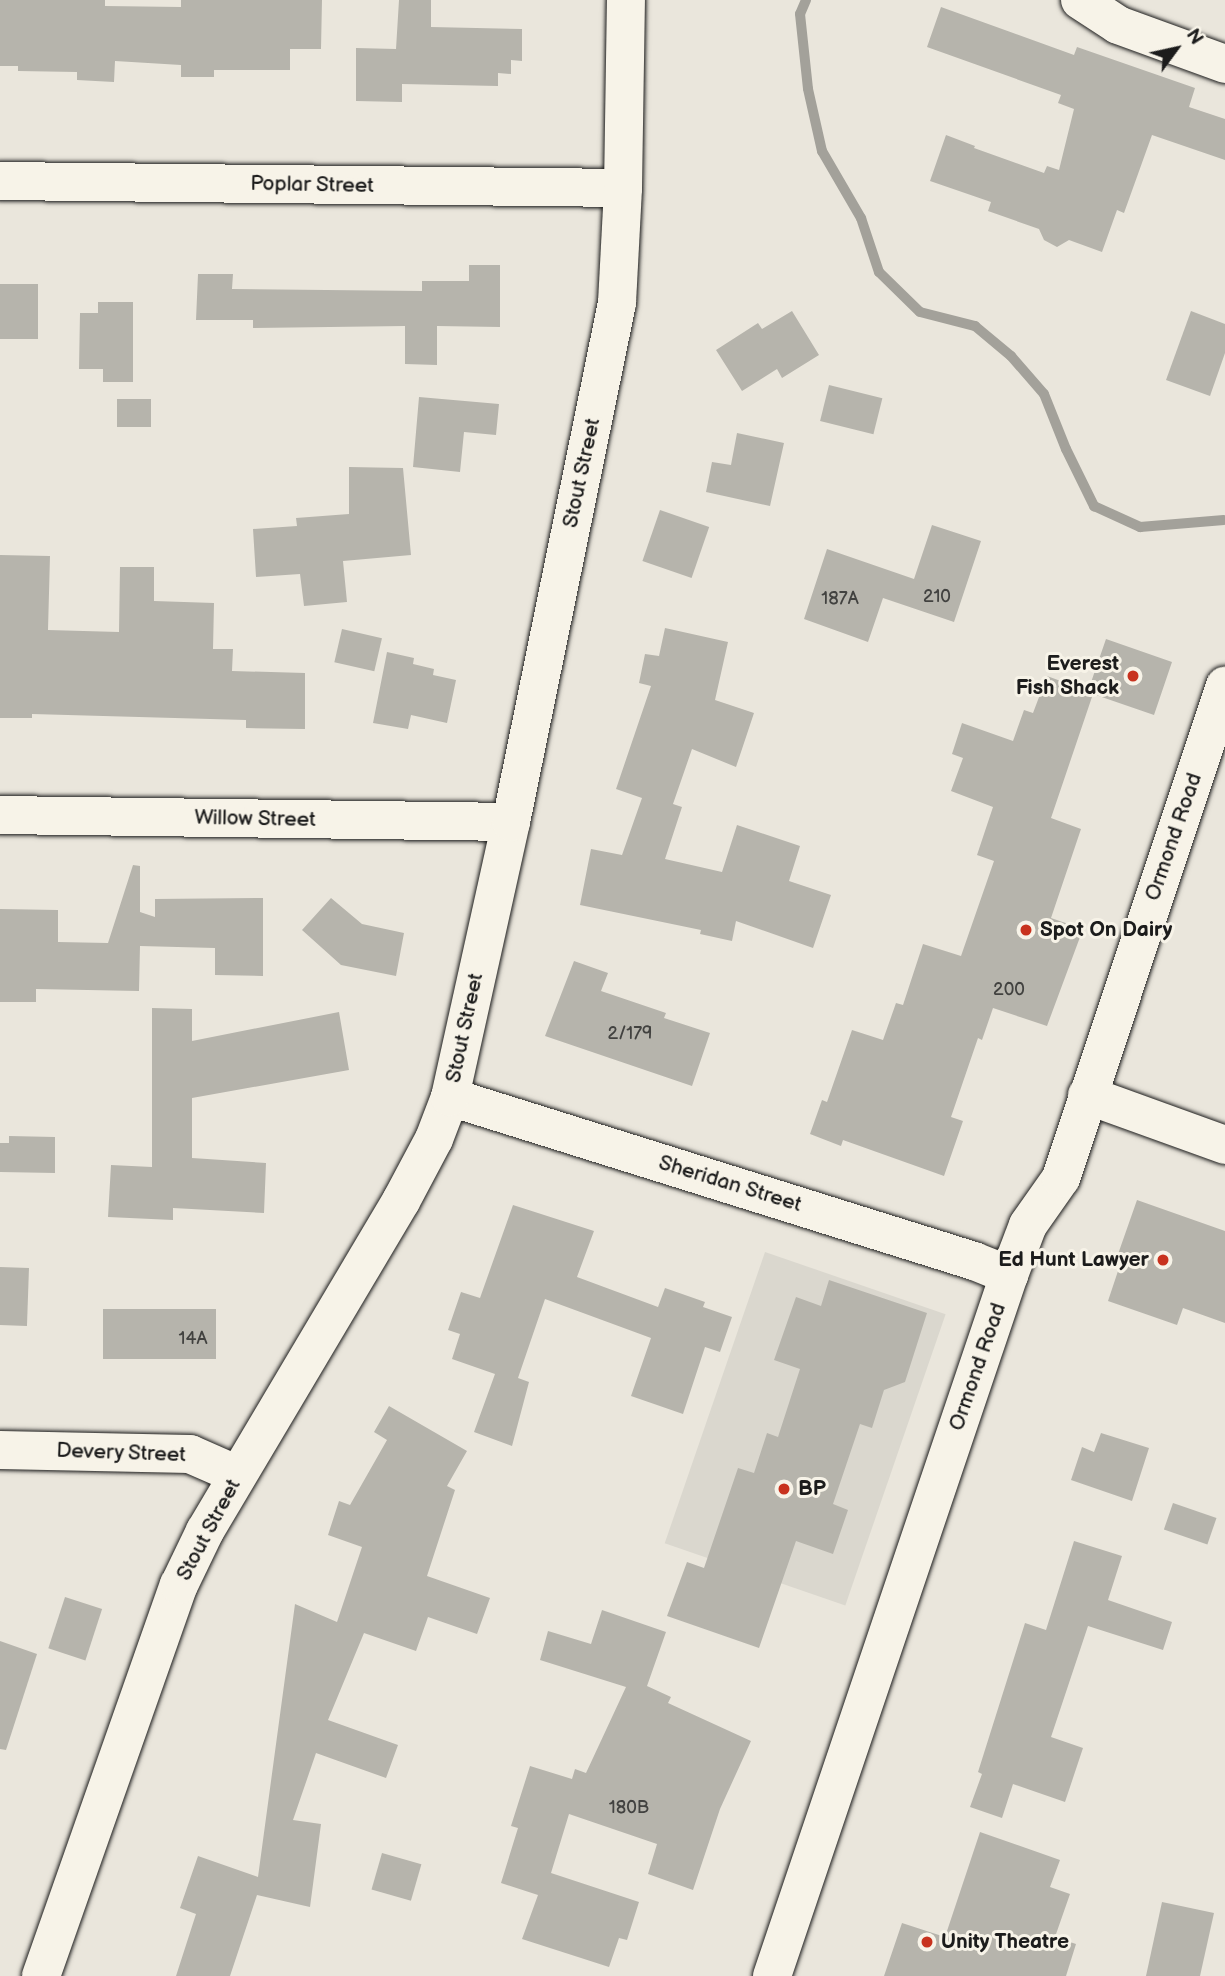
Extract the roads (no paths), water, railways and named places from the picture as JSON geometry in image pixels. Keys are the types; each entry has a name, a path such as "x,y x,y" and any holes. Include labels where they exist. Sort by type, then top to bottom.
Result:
{"street":[{"name":"Stout Street","path":"41,1976 179,1585 238,1475 401,1201 434,1139 450,1097 511,822 617,303 623,188 625,0"},
{"path":"1080,0 1118,25 1225,64"},
{"name":"Poplar Street","path":"0,181 623,188"},
{"name":"Ormond Road","path":"772,1976 1009,1275 1028,1225 1061,1178 1225,686"},
{"name":"Willow Street","path":"0,815 511,822"},
{"path":"1087,1095 1225,1145"},
{"name":"Sheridan Street","path":"450,1097 974,1261 1009,1275"},
{"name":"Devery Street","path":"0,1450 190,1454 238,1475"}],"waterway":[{"path":"806,0 800,14 808,89 822,151 861,218 879,272 920,312 975,326 1011,356 1044,394 1066,449 1094,506 1140,527 1224,520"}],"place":[{"name":"Everest Fish Shack","path":"1133,676"},
{"name":"Spot On Dairy","path":"1026,930"},
{"name":"Ed Hunt Lawyer","path":"1163,1260"},
{"name":"BP","path":"784,1489"},
{"name":"Unity Theatre","path":"927,1942"}]}
